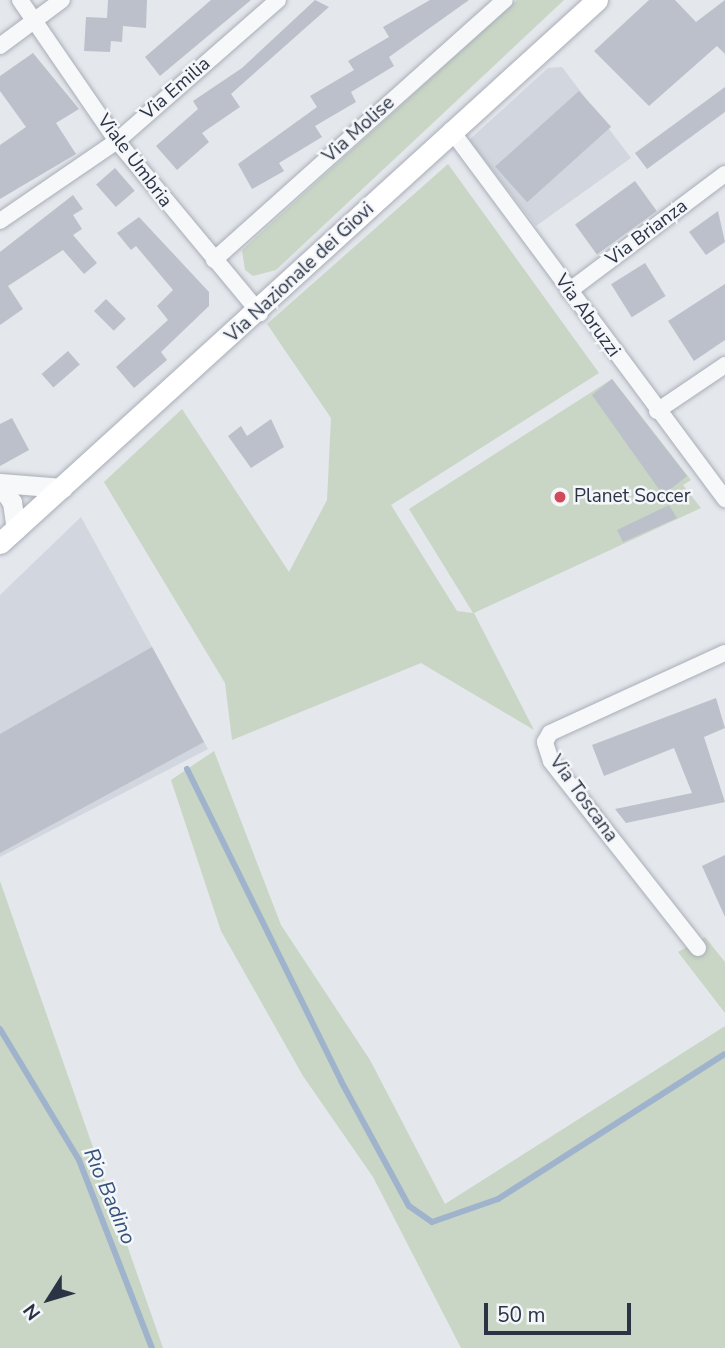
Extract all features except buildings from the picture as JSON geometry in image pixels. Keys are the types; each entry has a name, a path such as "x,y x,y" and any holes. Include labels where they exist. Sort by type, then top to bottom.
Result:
{"main road":[{"name":"Via Nazionale dei Giovi","path":"8,536 260,313 451,131 597,0"}],"street":[{"name":"Viale Umbria","path":"20,0 117,141 260,313"},
{"path":"0,46 62,0"},
{"name":"Via Emilia","path":"0,221 117,141 278,0"},
{"name":"Via Molise","path":"214,260 505,0"},
{"name":"Via Abruzzi","path":"451,131 725,499"},
{"name":"Via Brianza","path":"569,291 725,174"},
{"path":"657,411 725,365"},
{"path":"0,484 63,488"},
{"path":"0,484 12,502 8,536"},
{"name":"Via Toscana","path":"698,948 551,761 545,742 550,733 725,653"}],"shaded area":[{"path":"562,67 631,158 536,226 469,140 548,68"},
{"path":"81,517 208,749 0,857 0,595"}],"green space":[{"path":"517,0 564,0 276,270 253,276 245,270 242,250"},
{"path":"448,164 599,373 391,505 457,611 473,613 409,509 612,379 691,480 683,485 701,508 474,613 534,730 421,663 232,740 225,683 104,482 182,409 289,572 327,500 331,418 267,324"},
{"path":"214,751 281,925 370,1060 445,1204 725,1026 725,1348 461,1348 373,1177 303,1076 221,931 171,780"},
{"path":"0,881 163,1348 0,1348"},
{"path":"705,937 725,962 725,1013 678,952"}],"waterway":[{"path":"187,769 341,1081 409,1206 432,1222 498,1199 725,1054"},
{"name":"Rio Badino","path":"0,1029 79,1160 152,1348"}],"place":[{"name":"Planet Soccer","path":"560,497"}]}
